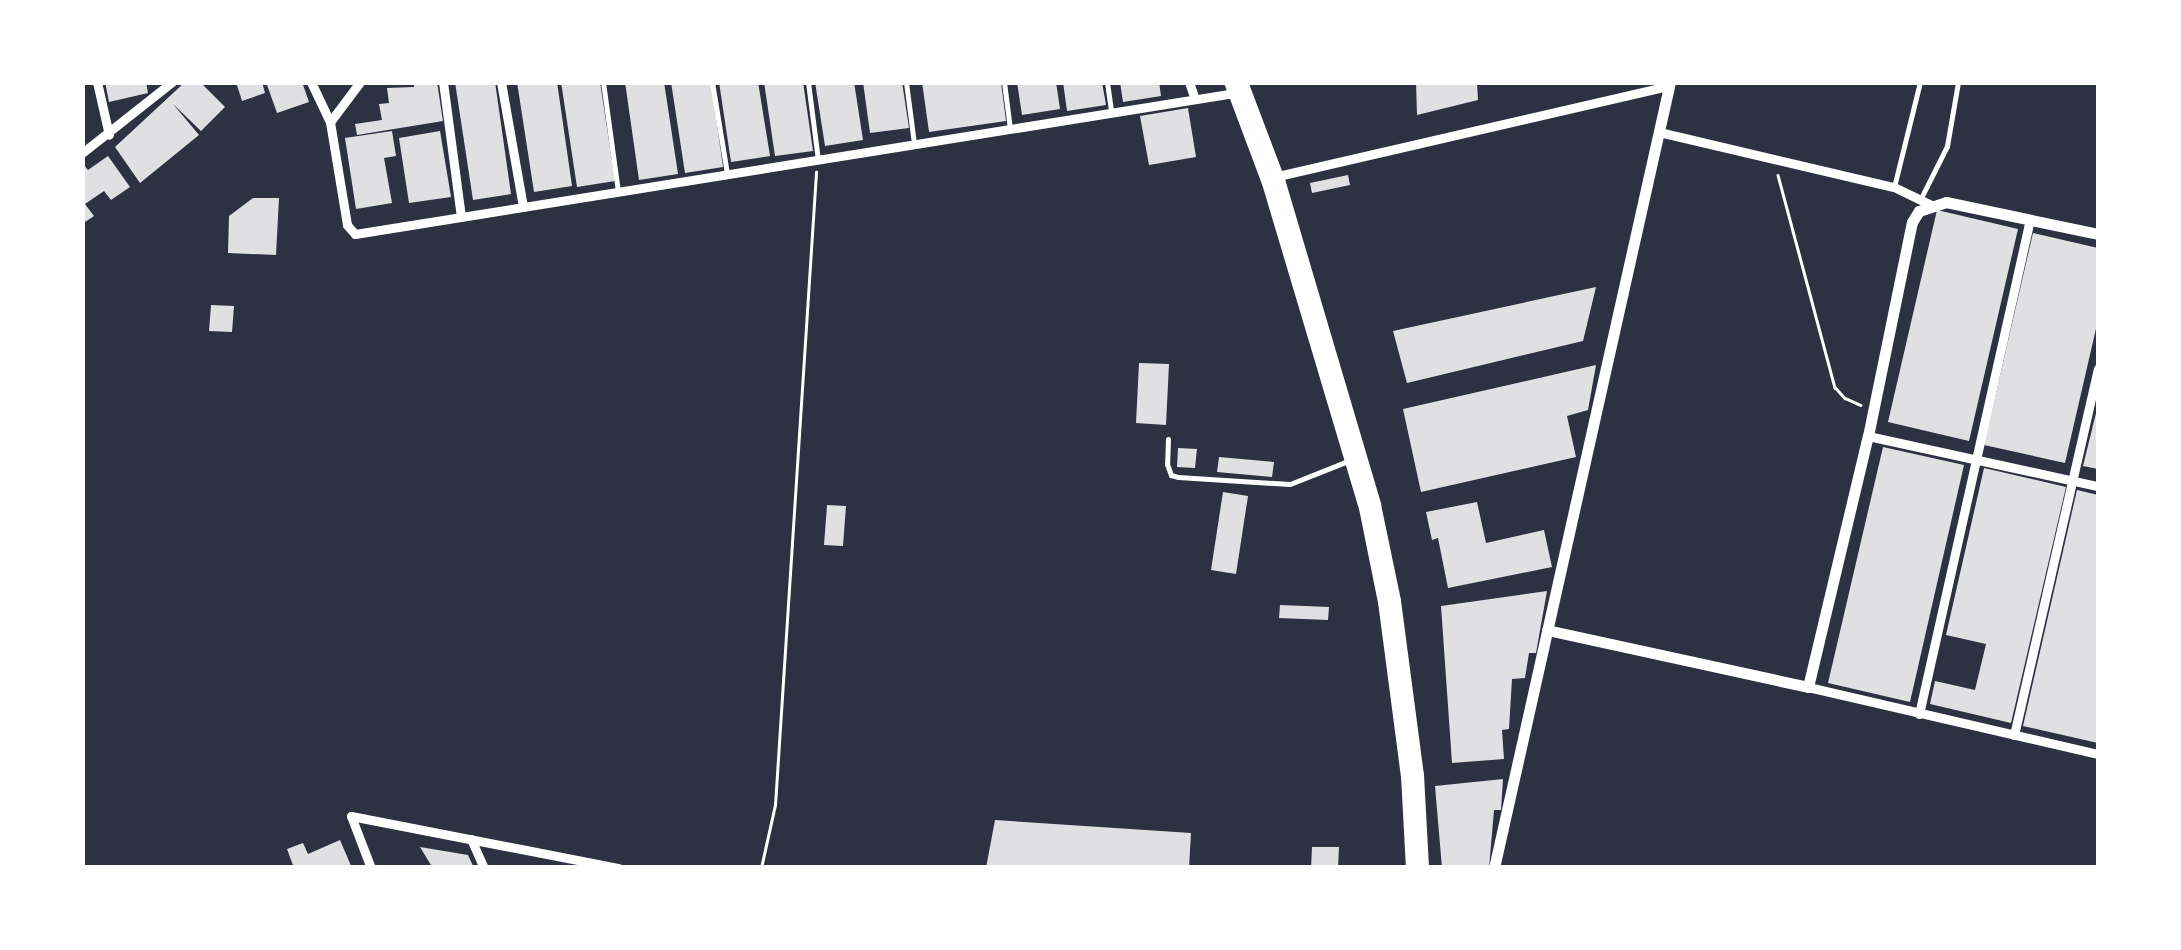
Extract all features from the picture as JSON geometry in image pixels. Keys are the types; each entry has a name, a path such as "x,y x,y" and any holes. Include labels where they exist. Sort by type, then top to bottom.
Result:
{"main road":[{"path":"1235,86 1278,176 1376,505 1395,600 1418,775 1424,868"},
{"path":"1235,86 1351,460 1384,602 1407,776 1412,868"}],"street":[{"path":"97,82 109,135"},
{"path":"82,153 172,82"},
{"path":"311,82 330,122 348,224 355,234 1112,114 1195,99 1235,86"},
{"path":"330,122 360,82"},
{"path":"444,82 461,217"},
{"path":"502,82 523,207"},
{"path":"1189,82 1195,99"},
{"path":"1278,176 1670,84 1494,868"},
{"path":"1659,132 1894,187 1925,202 1962,204 2098,234"},
{"path":"1808,687 1868,436 1912,222 1925,202"},
{"path":"1919,714 1973,458 2030,220"},
{"path":"2014,735 2098,368"},
{"path":"1868,436 2098,486"},
{"path":"1546,630 2098,754"},
{"path":"371,868 351,816 619,868"},
{"path":"471,839 484,868"}],"lane":[{"path":"603,82 618,192"},
{"path":"712,82 727,174"},
{"path":"808,82 818,160"},
{"path":"906,82 914,144"},
{"path":"1004,82 1010,129"},
{"path":"1107,82 1112,114"},
{"path":"1894,187 1920,82"},
{"path":"1925,202 1947,146 1958,82"},
{"path":"1168,439 1167,464 1171,475 1178,478 1290,484 1351,460"}],"path":[{"path":"1774,159 1835,388 1845,398 1874,405"},
{"path":"760,868 775,805 806,287 818,160"}],"building":[{"path":"105,82 146,82 148,93 109,102"},
{"path":"185,82 200,82 225,107 201,131 173,104 199,135 140,183 115,147"},
{"path":"236,82 262,82 265,93 242,101"},
{"path":"266,82 302,82 309,102 277,113"},
{"path":"414,82 437,82 443,121 357,135 355,124 382,120 379,104 389,103 387,88 414,87"},
{"path":"455,82 495,82 511,194 473,200"},
{"path":"517,82 557,82 572,186 534,192"},
{"path":"561,82 600,82 615,181 577,187"},
{"path":"625,82 664,82 678,174 639,180"},
{"path":"671,82 711,82 723,167 685,173"},
{"path":"719,82 758,82 770,156 731,162"},
{"path":"764,82 803,82 813,151 775,156"},
{"path":"815,82 854,82 863,140 825,146"},
{"path":"863,82 902,82 909,128 870,133"},
{"path":"922,82 1001,82 1006,121 929,132"},
{"path":"1017,82 1056,82 1060,109 1022,115"},
{"path":"1063,82 1102,82 1106,105 1067,111"},
{"path":"1120,82 1159,82 1161,96 1123,102"},
{"path":"1416,82 1477,82 1478,100 1417,115"},
{"path":"1188,108 1196,157 1149,165 1140,116"},
{"path":"392,131 396,156 384,158 392,203 356,209 345,138"},
{"path":"440,131 451,197 409,203 399,138"},
{"path":"108,156 130,187 111,200 104,191 85,204 94,216 82,224 82,163 88,170"},
{"path":"1348,175 1350,185 1312,193 1310,183"},
{"path":"253,198 279,198 276,255 228,253 229,216"},
{"path":"1937,210 2018,229 1969,441 1888,422"},
{"path":"2033,233 2098,248 2098,320 2065,463 1984,445"},
{"path":"1596,287 1583,341 1407,383 1393,331"},
{"path":"211,305 234,306 232,332 209,331"},
{"path":"1139,363 1169,364 1166,425 1136,423"},
{"path":"1596,365 1588,410 1567,416 1576,457 1421,492 1403,409"},
{"path":"2098,405 2098,469 2083,466"},
{"path":"1883,447 1964,465 1910,702 1828,683"},
{"path":"1178,448 1197,449 1195,468 1177,467"},
{"path":"1219,457 1274,462 1272,477 1217,472"},
{"path":"1984,468 2066,487 2011,723 1930,704 1935,681 1975,690 1986,644 1946,635"},
{"path":"2077,490 2098,495 2098,743 2023,726"},
{"path":"1223,492 1248,496 1236,574 1211,570"},
{"path":"1477,502 1486,543 1544,530 1552,567 1448,588 1438,538 1432,540 1426,512"},
{"path":"827,505 846,506 843,546 824,545"},
{"path":"1547,591 1536,653 1529,653 1525,678 1512,679 1509,729 1502,730 1504,759 1452,763 1441,606"},
{"path":"1280,605 1329,607 1328,620 1279,618"},
{"path":"1503,779 1501,810 1494,810 1489,868 1442,868 1435,786"},
{"path":"995,820 1191,833 1189,868 986,868"},
{"path":"340,840 352,868 294,868 287,849 303,843 308,854"},
{"path":"420,847 468,855 474,868 425,868 431,865"},
{"path":"1312,847 1339,847 1338,868 1311,868"}]}
